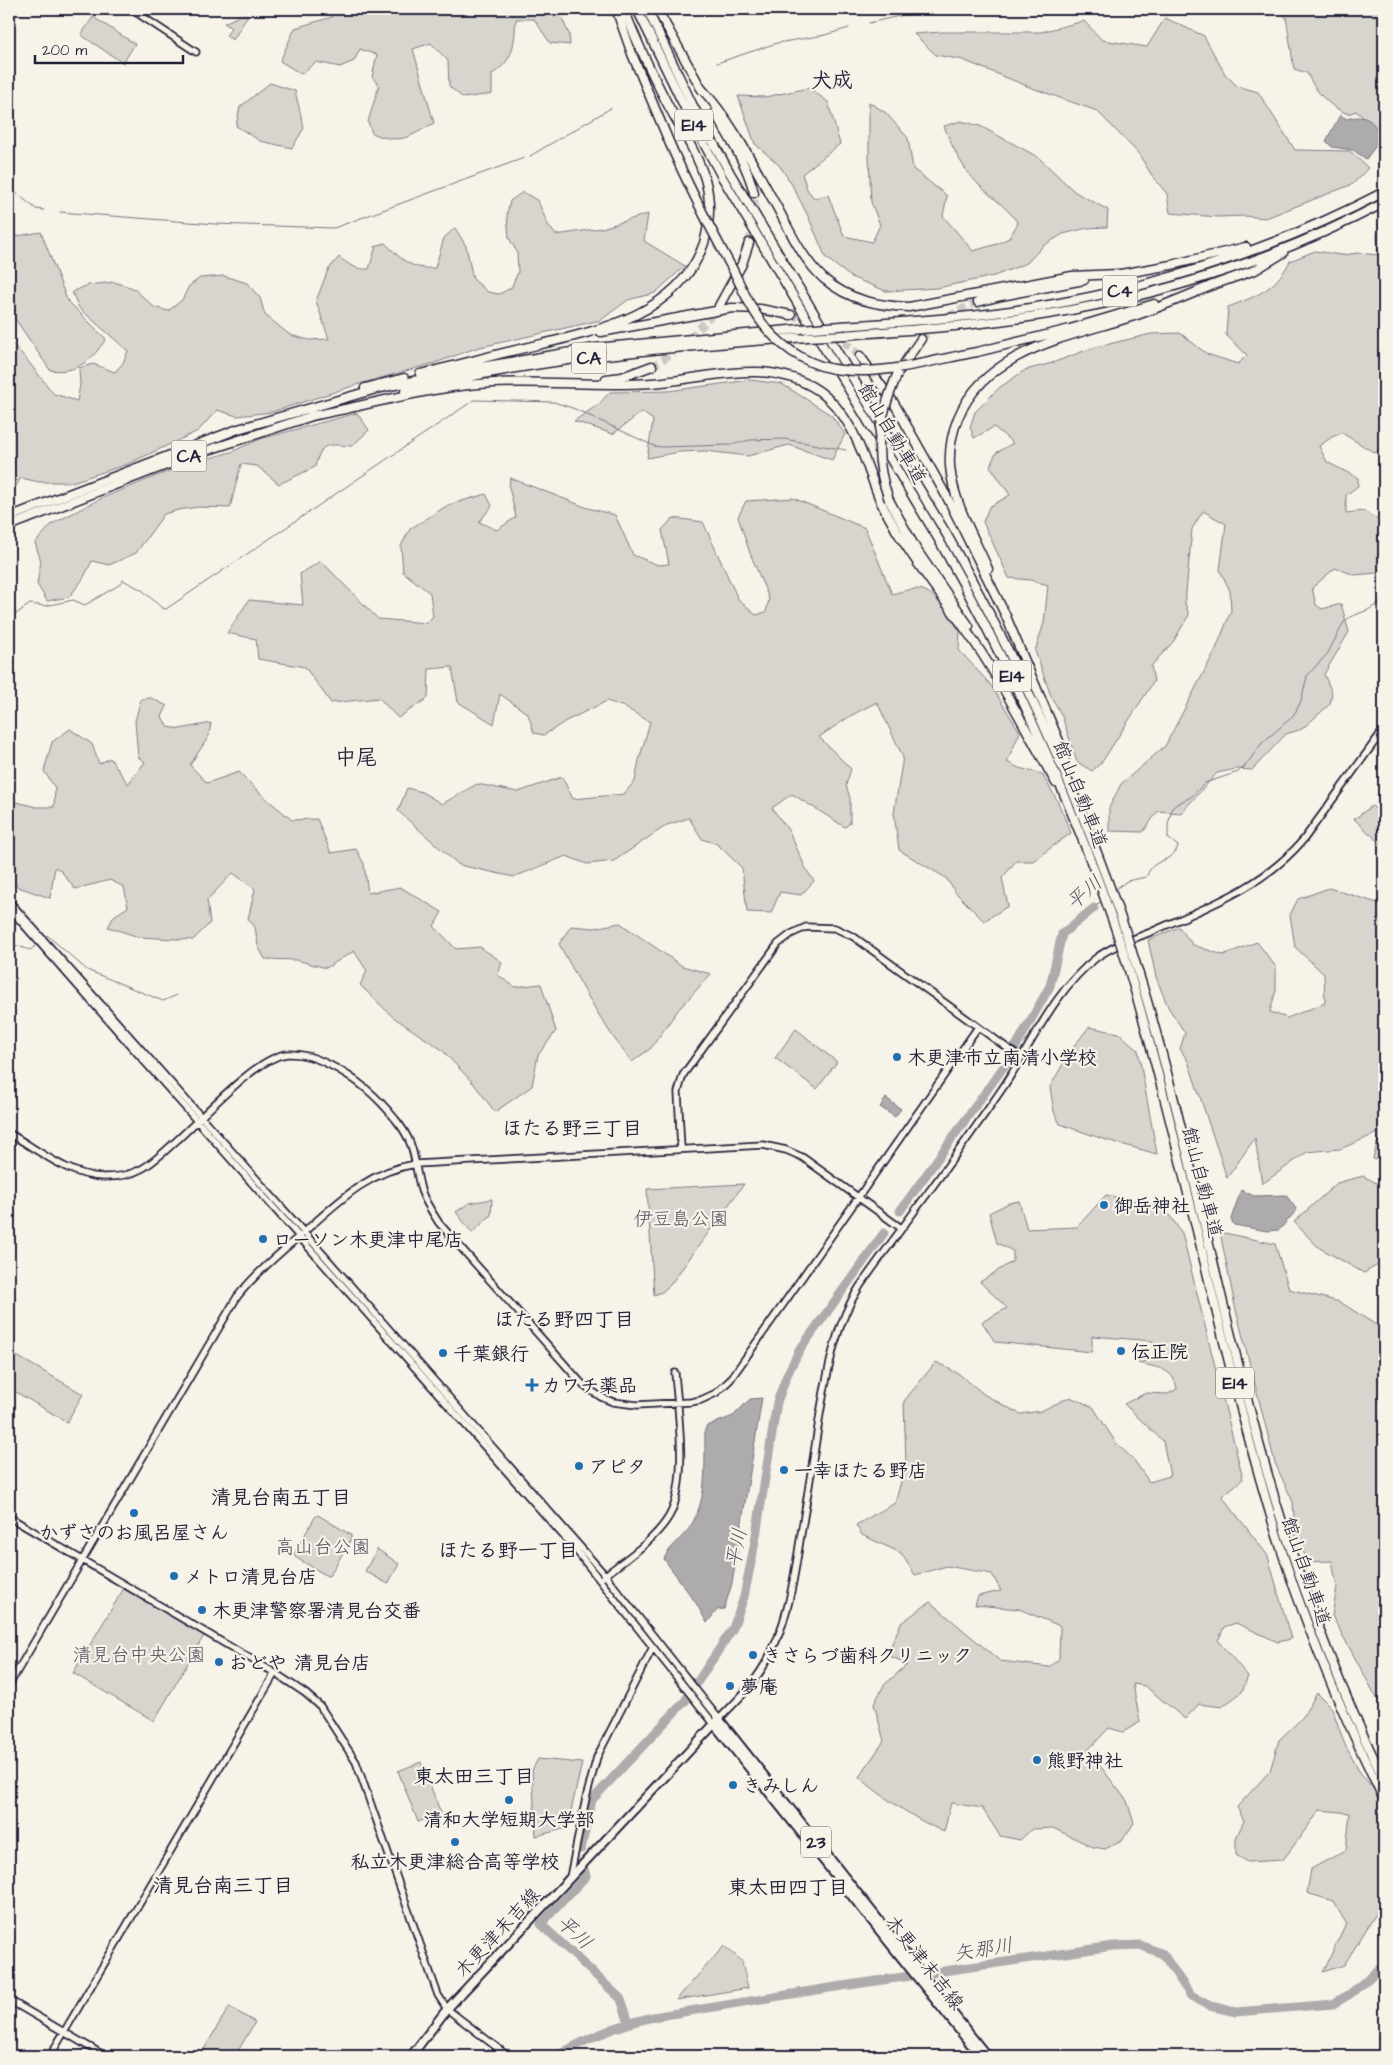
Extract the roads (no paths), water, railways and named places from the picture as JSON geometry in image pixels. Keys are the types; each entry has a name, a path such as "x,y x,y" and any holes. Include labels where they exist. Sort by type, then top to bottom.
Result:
{"highway":[{"path":"616,9 632,54 693,196 758,318 779,341 810,362 832,369 860,371 908,365 977,352 1070,329 1213,285"},
{"path":"311,411 375,384 569,337 624,319 651,307 680,284 696,260 708,227 709,201 704,178 684,133 642,56 624,9"},
{"name":"館山自動車道","path":"637,9 686,110 722,177 973,600 1076,809 1109,884 1112,906"},
{"name":"館山自動車道","path":"646,9 693,106 730,173 942,527 981,596 1027,687 1076,809 1102,890 1112,906 1120,928 1172,1088 1253,1424 1312,1612 1356,1719 1384,1780"},
{"path":"657,9 740,154 754,193"},
{"path":"700,87 710,97 742,146 793,238 808,260 833,285 862,300 882,306 909,307 1072,276 1120,274"},
{"name":"C4","path":"817,328 971,315 1069,302 1177,276 1221,262 1346,211 1384,192"},
{"name":"C4","path":"822,336 997,321 1110,302 1217,274 1352,220 1384,203"},
{"path":"991,586 992,579 956,492 950,467 952,437 961,412 969,397 986,376 1015,357 1075,334 1146,312 1255,270 1284,252 1331,233 1352,220"},
{"path":"978,302 1036,289 1172,265 1237,251 1261,242 1275,241"},
{"path":"719,306 742,264 749,243"},
{"path":"569,337 585,336 620,327 732,308 760,309 791,315"},
{"name":"CA","path":"9,526 187,457 372,390 469,368 595,348 817,328"},
{"name":"CA","path":"9,517 238,429 311,411 471,377 596,356 725,343 822,336"},
{"path":"921,339 897,374 884,408 879,429 878,450 882,482 889,500 916,549 979,642 1000,682"},
{"path":"860,356 880,381 898,410 948,499 1005,614 1059,742 1076,809"},
{"path":"571,383 622,377 652,366"},
{"path":"311,411 461,386 516,382 651,383 753,371 776,374 801,381 818,390 842,412 849,424 881,502 896,529 915,561 975,642 1076,809"},
{"name":"館山自動車道","path":"1128,953 1168,1108 1245,1426 1273,1523 1323,1663 1348,1723 1384,1799"}],"main road":[{"name":"木更津末吉線","path":"411,2056 447,2009 717,1722 927,1986 980,2056"},
{"name":"木更津末吉線","path":"927,1986 988,2056"}],"street":[{"path":"131,9 196,52"},
{"path":"717,1722 756,1679 770,1654 782,1626 790,1594 834,1342 842,1320 856,1292 991,1104 1061,994 1078,975 1097,958 1233,895 1263,878 1283,862 1317,823 1384,729"},
{"path":"9,901 304,1232 603,1577 694,1687 717,1722"},
{"path":"9,908 298,1237 603,1577 653,1647 690,1694 717,1722"},
{"path":"681,1149 678,1092 683,1075 769,954 787,936 806,927 834,928 854,936 1021,1058"},
{"path":"9,1133 68,1168 91,1176 104,1177 131,1174 149,1165 257,1067 286,1054 306,1055 347,1073 359,1081 403,1129 412,1144 424,1198 439,1223 584,1386 601,1398 613,1402 637,1405 677,1403 701,1400 716,1393 730,1380 978,1026"},
{"path":"9,1685 232,1304 254,1278 338,1200 356,1187 390,1170 416,1164 753,1145 786,1150 802,1158 901,1228"},
{"path":"603,1577 654,1535 666,1522 675,1505 680,1473 675,1373"},
{"path":"9,1517 276,1673 305,1692 320,1706 356,1762 438,1995 447,2009 508,2056"},
{"path":"570,1877 586,1798 597,1757 653,1647"},
{"path":"50,2056 276,1673"},
{"path":"9,2000 105,2056"}],"water":[{"path":"1340,115 1347,119 1354,117 1365,118 1376,127 1381,139 1366,159 1353,150 1332,147 1326,141"},
{"path":"886,1098 901,1109 895,1117 880,1107"},
{"path":"1241,1190 1254,1196 1286,1195 1297,1210 1279,1230 1267,1231 1234,1225 1231,1219"},
{"path":"762,1398 732,1584 724,1609 717,1610 707,1623 696,1603 664,1559 690,1527 700,1504 705,1467 705,1429 707,1426 733,1416 750,1399"}],"waterway":[{"path":"869,23 929,9"},
{"path":"717,63 777,43 825,35 849,28"},
{"path":"530,156 611,108"},
{"path":"60,212 215,224 334,228 524,158"},
{"path":"9,187 36,209 44,210"},
{"path":"9,619 30,604 45,606 73,600 85,605 119,585 123,580 142,590 162,608 166,609 474,400 554,402 575,409 654,446 730,445 750,440 784,439 846,450"},
{"name":"平川","path":"1114,890 1127,881 1146,877 1153,866 1174,853 1178,846 1168,838 1168,825 1172,808 1191,797 1205,783 1238,772 1246,765 1262,743 1291,718 1296,711 1301,701 1307,676 1328,653 1344,622 1384,600"},
{"name":"平川","path":"1094,908 1101,901"},
{"name":"平川","path":"900,1211 1007,1062 1050,986 1062,934 1094,908"},
{"path":"45,938 47,935 87,970 163,1001 177,995"},
{"path":"9,943 30,950 38,944"},
{"name":"平川","path":"581,1849 592,1800 685,1701 733,1628 744,1597 755,1542 777,1402 787,1375 799,1351 884,1233"},
{"name":"平川","path":"584,1869 586,1876 541,1924 621,1999 629,2023"},
{"name":"矢那川","path":"557,2056 603,2033 653,2017 829,1988 1113,1946 1140,1945 1163,1954 1191,1996 1210,2006 1236,2012 1333,2004 1350,1994 1384,1965"}],"tunnel":[{"path":"749,243 755,215 754,193"},
{"path":"921,339 934,327 962,309 978,302"},
{"path":"652,366 687,341 716,309"},
{"path":"791,315 811,322 828,331 860,356"}],"place":[{"name":"木更津市立南清小学校","path":"897,1057"},
{"name":"御岳神社","path":"1104,1205"},
{"name":"ローソン木更津中尾店","path":"263,1239"},
{"name":"伝正院","path":"1121,1351"},
{"name":"千葉銀行","path":"443,1353"},
{"name":"カワチ薬品","path":"532,1385"},
{"name":"アピタ","path":"579,1466"},
{"name":"一幸ほたる野店","path":"784,1470"},
{"name":"かずさのお風呂屋さん","path":"134,1513"},
{"name":"メトロ清見台店","path":"174,1576"},
{"name":"木更津警察署清見台交番","path":"202,1610"},
{"name":"きさらづ歯科クリニック","path":"753,1655"},
{"name":"おどや 清見台店","path":"219,1662"},
{"name":"夢庵","path":"730,1686"},
{"name":"熊野神社","path":"1037,1760"},
{"name":"きみしん","path":"733,1785"},
{"name":"清和大学短期大学部","path":"509,1800"},
{"name":"私立木更津総合高等学校","path":"455,1842"}],"district":[{"name":"犬成","path":"832,80"},
{"name":"中尾","path":"356,757"},
{"name":"ほたる野三丁目","path":"572,1128"},
{"name":"ほたる野四丁目","path":"564,1319"},
{"name":"清見台南五丁目","path":"281,1497"},
{"name":"ほたる野一丁目","path":"508,1550"},
{"name":"東太田三丁目","path":"474,1776"},
{"name":"清見台南三丁目","path":"223,1885"},
{"name":"東太田四丁目","path":"788,1887"}],"park label":[{"name":"伊豆島公園","path":"681,1218"},
{"name":"高山台公園","path":"323,1546"},
{"name":"清見台中央公園","path":"139,1654"}]}
